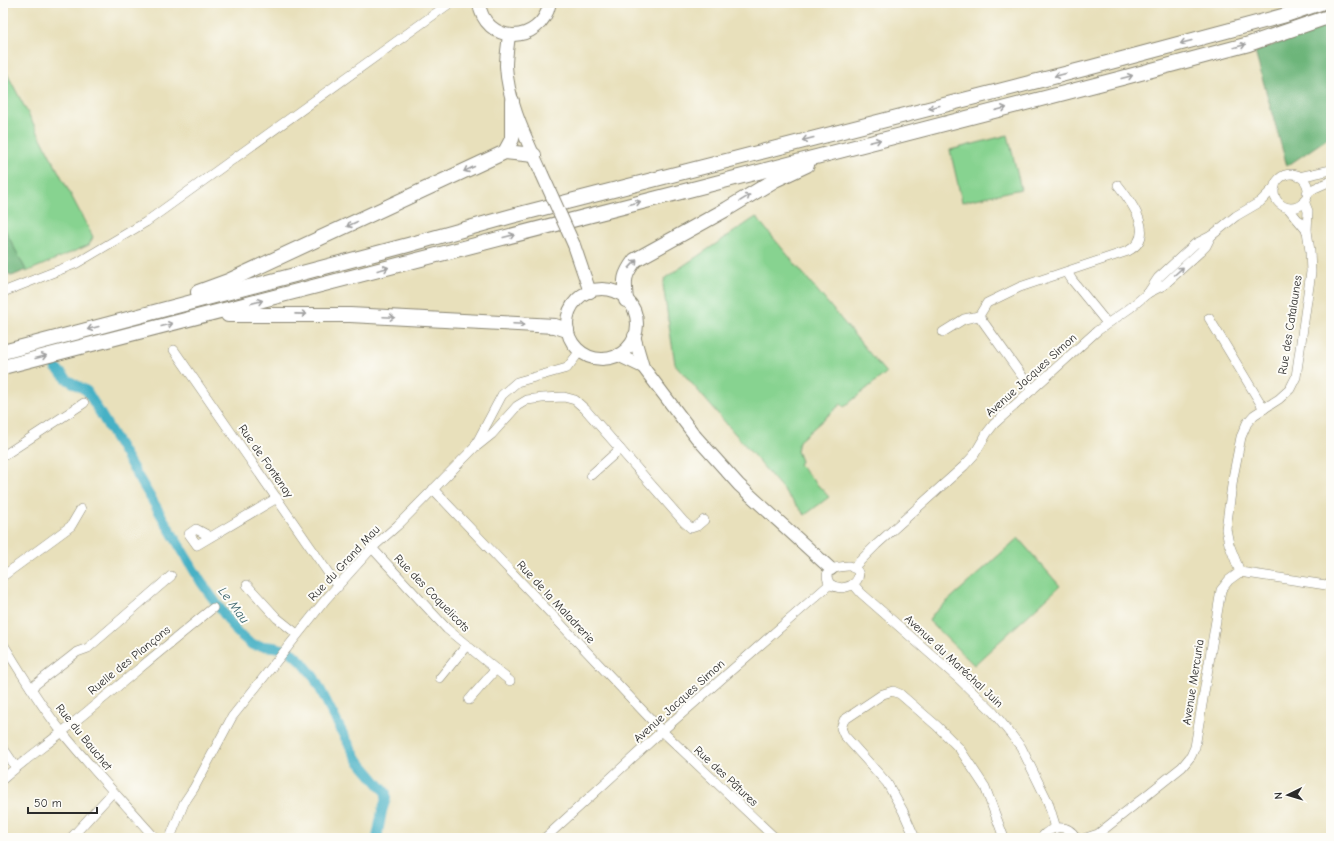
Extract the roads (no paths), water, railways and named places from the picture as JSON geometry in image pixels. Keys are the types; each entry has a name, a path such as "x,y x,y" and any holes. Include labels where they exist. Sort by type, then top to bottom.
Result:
{"main road":[{"path":"478,4 483,16 490,25 498,31 520,35 531,31 540,24 547,15 550,3"},
{"path":"3,352 512,216 1092,67 1286,15 1321,3"},
{"path":"3,367 1227,50 1331,16"},
{"path":"505,152 512,139 512,101 506,66 509,34"},
{"path":"512,101 542,174 574,245 590,292"},
{"path":"626,300 624,280 627,271 635,260 714,217 775,180 838,151"},
{"path":"131,318 228,281 505,152 534,155"},
{"path":"599,290 609,290 626,300 633,308 636,319 636,330 627,349 609,359 588,357 580,352 570,338 568,330 568,316 574,303 581,296 599,290"},
{"path":"206,315 350,315 555,326 568,330"},
{"path":"634,336 643,367 696,437 739,485 831,569"},
{"path":"618,355 643,367"}],"street":[{"path":"3,292 77,263 146,222 450,3"},
{"path":"1307,231 1276,198 1274,194 1275,187 1282,177 1293,175 1299,176 1331,170"},
{"path":"1299,176 1306,184 1306,197"},
{"path":"1260,202 1285,207 1297,207 1315,188 1331,181"},
{"path":"943,332 964,319 979,316 987,303 1020,287 1128,251 1135,247 1140,239 1140,220 1136,210 1118,185"},
{"name":"Avenue Jacques Simon","path":"853,568 964,466 974,455 994,424 1107,323 1130,308 1148,293 1158,278 1195,244 1211,236 1236,216 1260,202 1275,187"},
{"name":"Rue des Catalaunes","path":"1240,572 1229,544 1226,529 1233,478 1241,437 1247,423 1254,415 1279,399 1290,389 1296,376 1311,278 1306,197"},
{"path":"1067,272 1107,323"},
{"path":"979,316 1032,390"},
{"path":"1209,318 1264,409"},
{"name":"Rue de Fontenay","path":"174,350 338,587"},
{"name":"Rue du Grand Mau","path":"170,838 184,803 194,788 232,717 326,598 338,587 372,548 398,525 474,448 502,395 517,382 567,368 580,352"},
{"path":"474,448 492,434 518,405 527,400 557,396 569,398 580,403 684,522 691,528 697,526 704,520"},
{"path":"3,456 84,403"},
{"path":"591,475 620,449"},
{"name":"Rue de la Maladrerie","path":"433,489 662,731"},
{"path":"211,537 277,498"},
{"path":"3,576 72,526 81,509"},
{"name":"Rue des Coquelicots","path":"372,548 447,629 510,681"},
{"path":"849,566 853,568 857,572 858,577 857,582 854,585 838,587 830,584 828,575 831,569 849,566"},
{"path":"1240,572 1329,586"},
{"name":"Avenue Mercuria","path":"1086,838 1098,834 1182,768 1191,756 1196,744 1221,590 1229,580 1240,572"},
{"path":"31,688 77,652 88,648 171,576"},
{"name":"Avenue Jacques Simon","path":"544,838 662,731 830,584"},
{"path":"247,585 277,618 297,634"},
{"name":"Avenue du Maréchal Juin","path":"854,585 861,594 958,678 993,712 1021,747 1048,802 1056,828"},
{"name":"Ruelle des Plançons","path":"3,779 213,608"},
{"name":"Rue du Bauchet","path":"3,644 31,688 62,732 113,792 155,838"},
{"path":"440,678 467,645"},
{"path":"469,700 496,669"},
{"path":"915,838 903,811 887,783 844,735 841,728 844,720 883,694 892,691 900,694 911,703 959,748 985,787 1004,838"},
{"name":"Rue des Pâtures","path":"662,731 775,838"},
{"path":"3,748 16,767"},
{"path":"71,838 113,792"},
{"path":"1041,838 1049,830 1056,828 1069,830 1076,838"}],"waterway":[{"name":"Le Mau","path":"55,367 68,380 87,391 201,582 237,632 252,645 274,647 290,651 302,662 314,677 358,760 386,793 377,838"}]}
